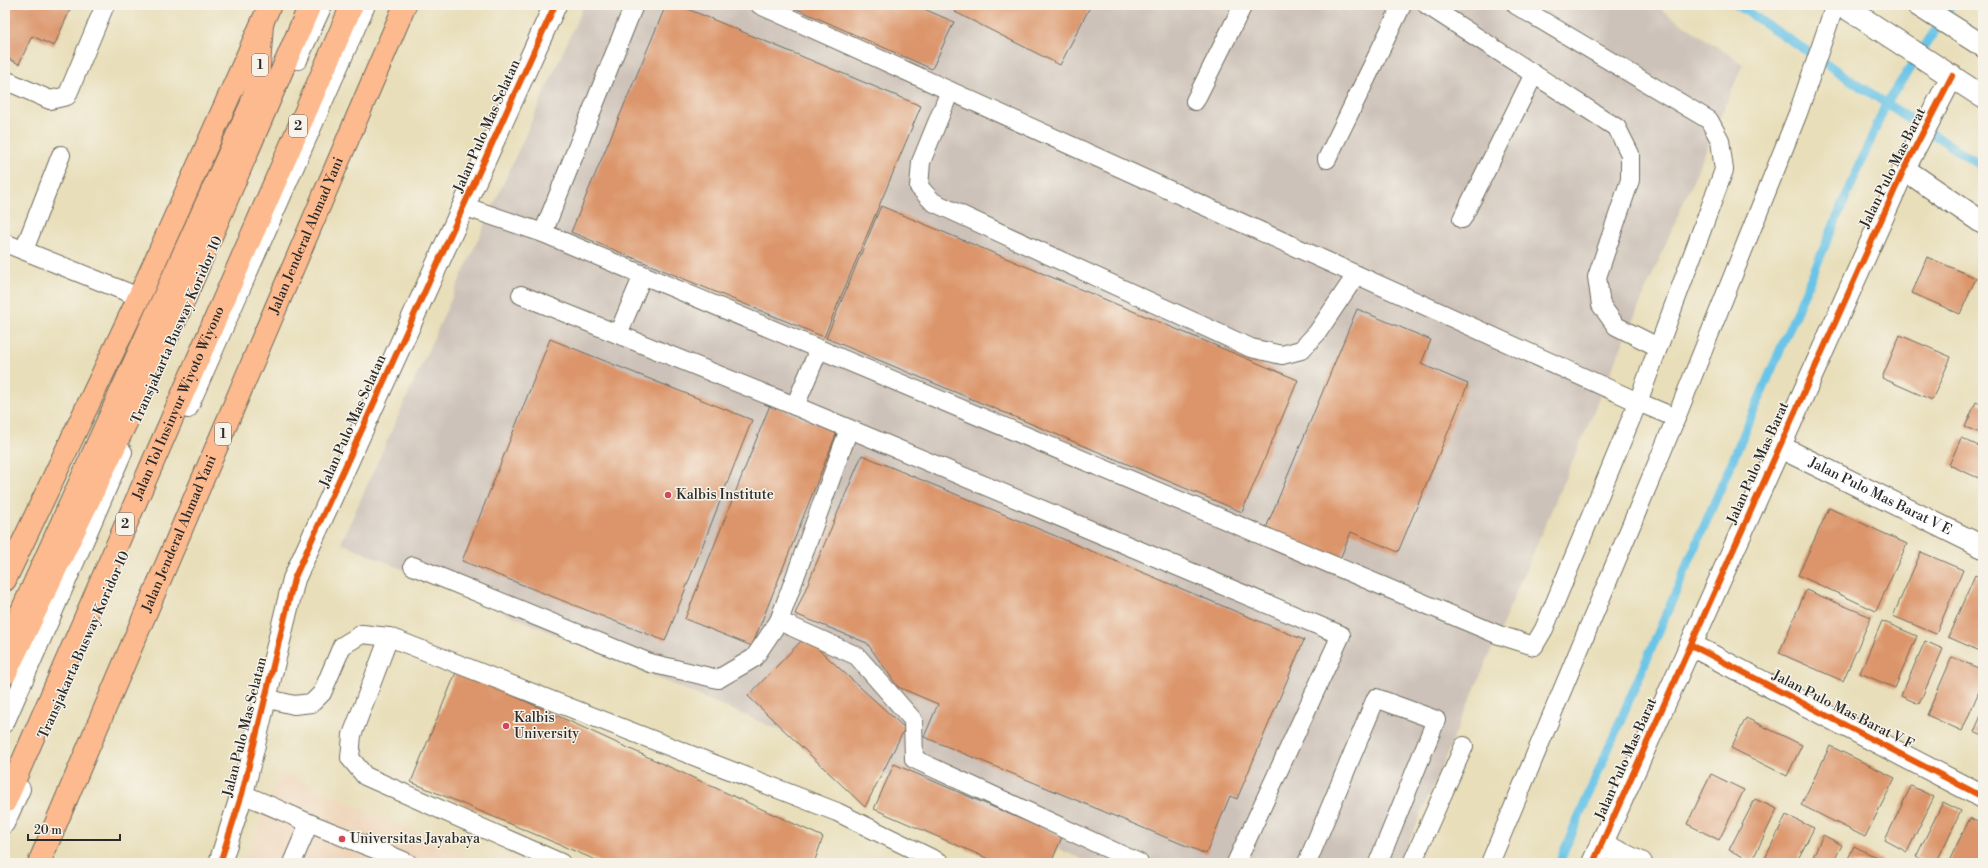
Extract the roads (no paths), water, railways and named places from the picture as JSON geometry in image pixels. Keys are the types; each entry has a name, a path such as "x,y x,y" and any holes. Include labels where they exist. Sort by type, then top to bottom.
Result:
{"highway":[{"path":"5,674 174,323 310,5"},
{"name":"Jalan Tol Insinyur Wiyoto Wiyono","path":"5,802 352,5"},
{"name":"Jalan Jenderal Ahmad Yani","path":"39,863 405,5"},
{"name":"1","path":"5,580 139,298 266,14"},
{"name":"1","path":"5,648 251,105 258,81 266,14"}],"street":[{"name":"Jalan Pulo Mas Selatan","path":"220,863 242,794 294,579 554,5"},
{"path":"1842,5 1886,34 1948,79 1983,97"},
{"path":"1918,5 1977,38"},
{"name":"Jalan Pulo Mas Barat","path":"1597,853 1691,645 1778,446 1904,169 1948,79"},
{"path":"1904,169 1983,223"},
{"name":"Jalan Pulo Mas Barat V E","path":"1778,446 1983,547"},
{"name":"Jalan Pulo Mas Barat V F","path":"1691,645 1983,797"},
{"path":"1597,853 1640,863"}],"lane":[{"path":"5,80 50,100 66,96 105,5"},
{"name":"Transjakarta Busway Koridor 10","path":"5,723 138,418 323,5"},
{"name":"Transjakarta Busway Koridor 10","path":"5,824 366,5"},
{"path":"544,233 634,5"},
{"path":"760,5 1676,418"},
{"path":"1195,101 1244,5"},
{"path":"1327,159 1402,5"},
{"path":"1427,5 1617,128 1630,154 1630,180 1597,277 1601,305 1616,326 1658,347"},
{"path":"463,206 544,233 1492,632 1534,646 1544,629 1638,402 1724,170 1720,140 1709,120 1516,5"},
{"path":"1490,863 1676,418 1807,90 1835,5"},
{"path":"1462,219 1534,74"},
{"path":"950,91 921,162 919,187 933,202 1251,348 1282,355 1301,350 1317,333 1356,275"},
{"path":"24,250 61,155"},
{"path":"5,243 139,298"},
{"path":"618,334 643,275"},
{"path":"521,295 794,406 1341,635 1236,863"},
{"path":"794,406 819,349"},
{"path":"413,566 650,663 718,679 754,658 779,621 849,429"},
{"path":"779,621 857,656 913,720 914,759 1139,863"},
{"path":"265,698 294,705 312,703 322,693 342,646 362,634 389,637 837,812 941,863"},
{"path":"389,637 352,735 350,758 365,776 561,863"},
{"path":"1307,863 1376,698 1436,720 1378,863"},
{"path":"1412,863 1464,746"},
{"path":"242,794 268,803 374,856 408,863"},
{"path":"292,863 309,823"}],"waterway":[{"path":"1737,5 1983,167"},
{"path":"1559,863 1886,104 1952,5"}],"place":[{"name":"Kalbis Institute","path":"668,495"},
{"name":"Kalbis University","path":"506,726"},
{"name":"Universitas Jayabaya","path":"342,839"}]}
